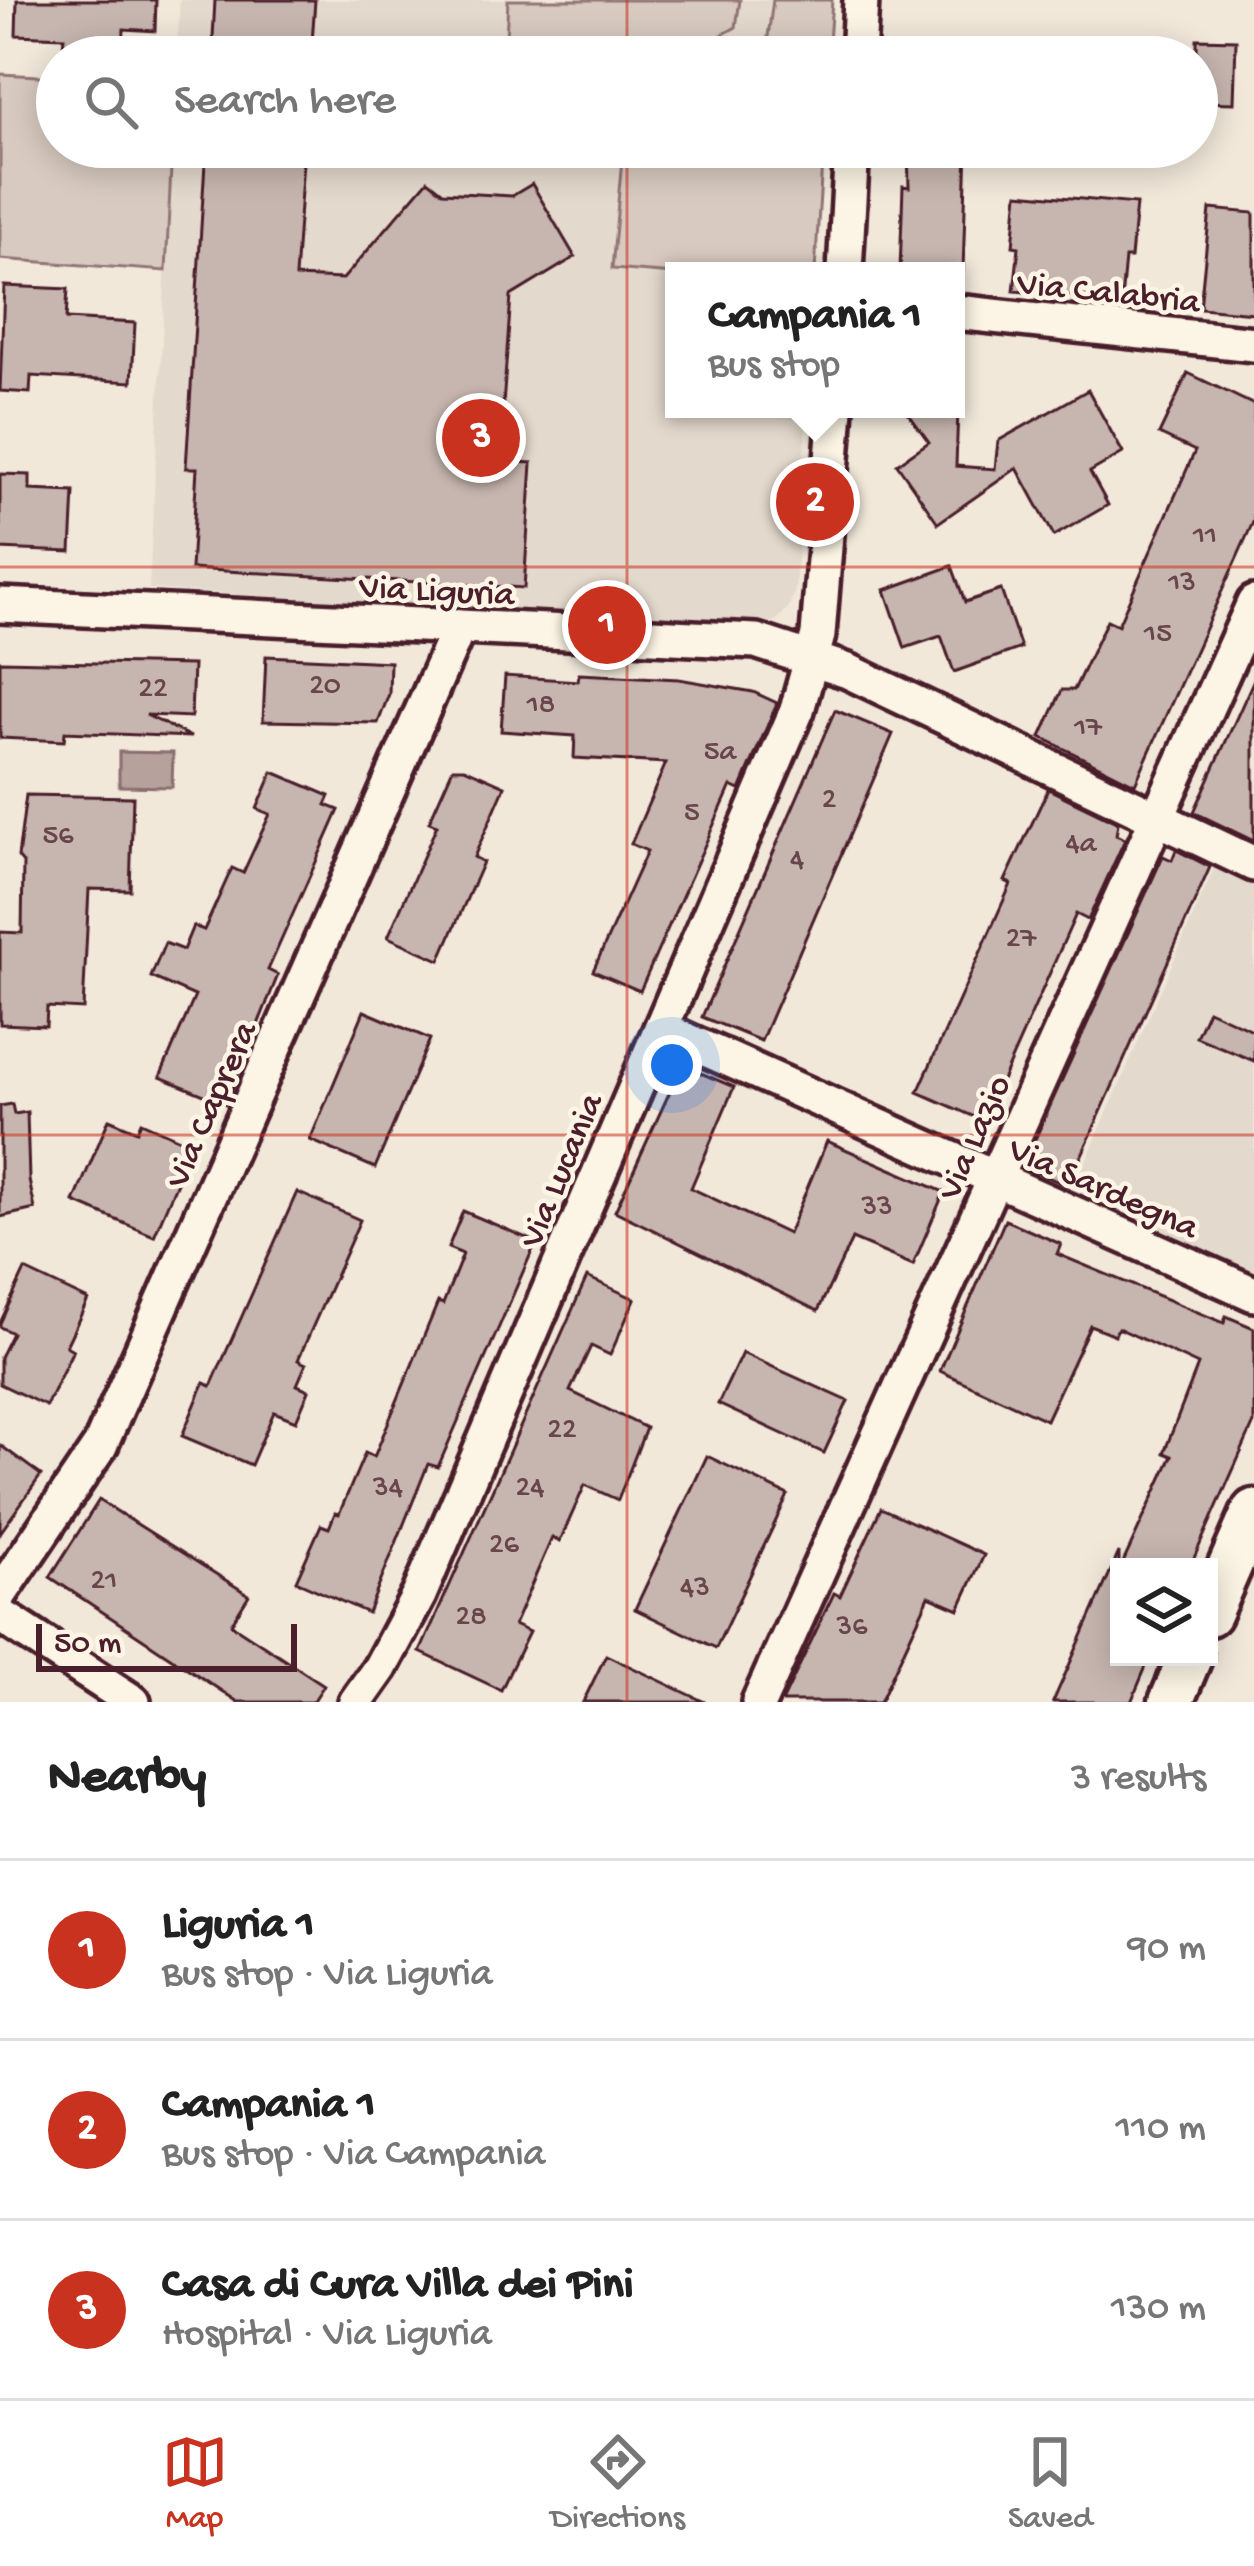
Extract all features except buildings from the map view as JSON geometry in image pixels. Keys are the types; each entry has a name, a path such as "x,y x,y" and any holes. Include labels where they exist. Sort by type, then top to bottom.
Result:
{"street":[{"path":"859,36 861,0"},
{"path":"846,262 851,168"},
{"name":"Via Calabria","path":"965,312 1254,344"},
{"name":"Via Lucania","path":"356,1702 419,1595 797,710 813,658 826,566 835,418"},
{"name":"Via Lazio","path":"759,1702 1254,603"},
{"name":"Via Liguria","path":"0,605 756,641 813,658 1254,864"},
{"name":"Via Caprera","path":"0,1594 100,1446 459,627"},
{"name":"Via Sardegna","path":"661,1029 1254,1294"},
{"path":"1218,1593 1254,1510"},
{"path":"0,1615 133,1702"},
{"path":"1171,1702 1186,1666"}],"shaded area":[{"path":"180,0 832,0 829,36 178,36"},
{"path":"508,0 740,0 736,27 720,36 506,36"},
{"path":"773,0 832,0 829,36 768,36"},
{"path":"0,74 36,76 36,168 171,168 166,271 0,259"},
{"path":"171,168 822,168 816,262 665,262 665,418 806,418 795,592 776,621 759,626 149,589"},
{"path":"621,168 822,168 816,262 665,262 665,273 612,269"},
{"path":"119,752 173,753 172,787 119,786"},
{"path":"1215,866 1254,884 1254,1275 1072,1193"}],"place":[{"name":"Casa di Cura Villa dei Pini","path":"481,438"},
{"name":"Campania 1","path":"815,502"},
{"name":"Liguria 1","path":"607,625"}]}
